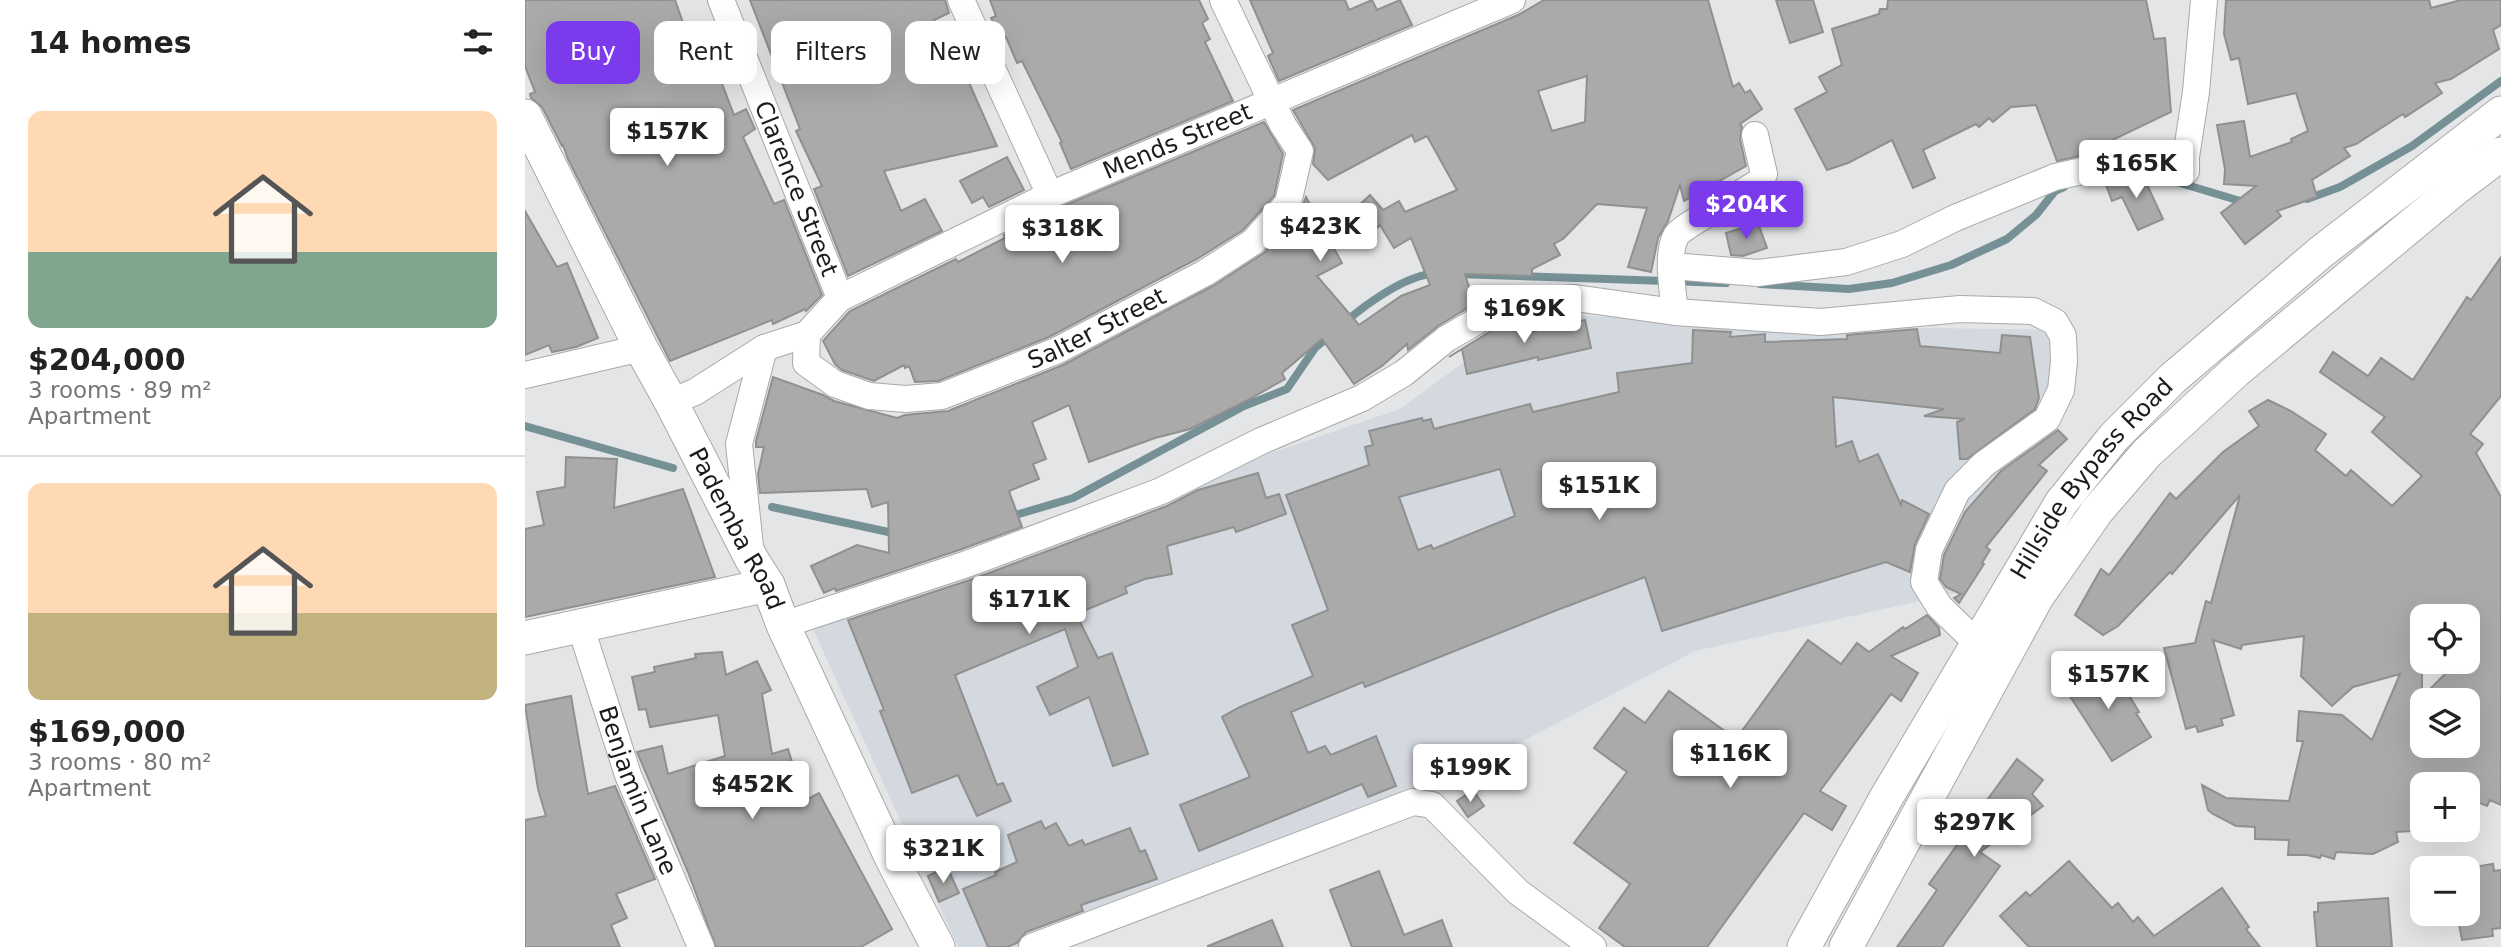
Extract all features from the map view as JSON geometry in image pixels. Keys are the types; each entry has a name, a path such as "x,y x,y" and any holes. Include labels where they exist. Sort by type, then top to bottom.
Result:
{"main road":[{"name":"Hillside Bypass Road","path":"1804,947 1886,798 2061,503 2114,437 2173,378 2311,261 2501,113"},
{"name":"Pademba Road","path":"525,116 641,348 760,572 892,859 938,947"},
{"name":"Hillside Bypass Road","path":"1846,947 2037,597 2097,511 2147,453 2237,371 2456,188 2501,155"},
{"path":"525,638 581,628 760,572"}],"street":[{"name":"Clarence Street","path":"721,0 839,298"},
{"path":"961,0 1050,195"},
{"path":"1223,0 1272,102"},
{"name":"Mends Street","path":"807,334 839,298 1050,195 1272,102 1473,8 1512,0"},
{"path":"1671,269 1758,273 1846,262 1902,244 1955,218 2055,177 2146,158 2186,164 2204,0"},
{"name":"Salter Street","path":"807,334 806,363 835,384 869,396 905,399 942,396 1056,351 1214,267 1253,242 1288,203 1300,151 1272,102"},
{"path":"1675,312 1671,269 1674,240 1678,232 1759,183 1764,174 1755,135"},
{"path":"783,625 967,564 1161,491 1261,441 1362,398 1403,373 1446,339 1492,312 1524,302 1575,298 1675,312 1821,322 1960,309 2033,311 2055,322 2063,336 2064,361 2060,390 2047,419 1984,464 1957,491 1929,550 1924,582 1939,606 1978,644"},
{"path":"671,402 695,392 764,348 807,334"},
{"path":"525,375 641,348"},
{"path":"760,572 739,444 764,348"},
{"name":"Benjamin Lane","path":"581,628 628,775 701,947"},
{"path":"1032,947 1413,802 1432,805 1518,892 1593,947"}],"shaded area":[{"path":"1531,313 1785,326 2068,330 2027,455 1960,592 1695,651 1466,771 1186,892 1068,947 958,947 813,629 1177,485 1400,409"}],"building":[{"path":"525,0 675,0 682,21 654,21 654,84 722,84 734,115 746,109 755,129 743,137 774,204 784,200 822,295 806,311 805,309 773,324 772,320 670,361 563,145 542,107 531,98 530,94 535,92 525,66"},
{"path":"750,0 945,0 949,13 935,21 905,21 905,84 970,84 997,146 884,171 901,211 925,199 942,231 848,276 814,189 822,186 796,131 800,129 783,84 891,84 891,21 771,21 771,54"},
{"path":"990,0 1199,0 1208,19 1202,23 1210,39 1205,42 1233,101 1071,169 1060,143 1062,142 1022,61 1017,63 1005,38 1005,21 993,21 991,18 996,16"},
{"path":"1250,0 1345,0 1349,10 1372,0 1377,10 1400,0 1412,25 1279,81 1268,56 1273,53"},
{"path":"1544,0 1708,0 1733,87 1739,83 1745,93 1750,90 1762,109 1740,124 1740,139 1746,166 1684,201 1680,185 1668,221 1658,238 1651,272 1628,267 1647,208 1597,204 1563,239 1554,244 1560,255 1532,269 1532,276 1465,274 1474,304 1438,326 1408,350 1407,344 1382,366 1354,384 1322,339 1282,373 1285,379 1246,401 1190,429 1155,438 1089,462 1069,405 1032,422 1046,459 1033,464 1039,479 1009,491 1022,527 824,593 811,566 857,545 889,553 888,502 872,507 867,489 760,493 758,474 764,447 756,447 756,441 773,377 834,401 897,418 948,411 1063,365 1213,286 1264,253 1300,214 1306,197 1342,263 1317,276 1359,325 1401,296 1430,285 1411,238 1394,248 1380,225 1373,232 1354,210 1370,195 1383,210 1399,201 1405,212 1457,190 1427,136 1415,142 1412,135 1328,180 1313,164 1315,148 1293,110 1518,15","holes":["1587,76 1585,122 1552,131 1538,91"]},
{"path":"1776,0 1813,0 1823,32 1790,43"},
{"path":"1888,0 2146,0 2154,39 2165,38 2171,112 2079,156 2057,161 2036,105 2011,107 1993,122 1989,118 1979,127 1976,124 1923,150 1935,178 1913,188 1892,140 1848,163 1827,170 1795,109 1827,92 1819,77 1842,65 1832,29 1879,14 1880,9 1887,9"},
{"path":"2226,0 2429,0 2431,8 2461,0 2501,0 2501,25 2493,30 2499,49 2451,79 2435,83 2442,93 2405,117 2403,114 2356,144 2344,148 2350,156 2312,180 2317,197 2277,211 2281,216 2245,244 2221,213 2256,186 2224,184 2225,169 2217,125 2244,121 2250,157 2292,142 2291,139 2308,131 2296,93 2248,104 2239,58 2231,60 2224,34"},
{"path":"1264,122 1283,154 1274,196 1243,230 1197,259 1049,337 938,381 915,382 909,366 905,368 904,365 874,381 842,370 835,364 823,341 850,311 956,259 958,262 1005,238 1004,235 1061,207"},
{"path":"1007,157 1024,190 989,207 983,197 972,203 960,181"},
{"path":"2142,174 2163,219 2138,230 2122,197 2112,201 2105,182"},
{"path":"525,211 557,267 567,263 598,338 576,347 552,352 549,345 525,355"},
{"path":"1758,223 1767,248 1743,256 1731,255 1726,233"},
{"path":"2501,257 2501,396 2470,434 2483,444 2476,453 2501,497 2501,805 2490,800 2487,806 2480,803 2480,772 2410,772 2410,831 2396,832 2398,842 2373,854 2336,852 2334,859 2321,855 2320,858 2288,855 2289,840 2255,839 2255,827 2236,826 2208,810 2202,785 2226,798 2289,801 2303,741 2297,741 2299,711 2342,715 2372,740 2400,674 2353,687 2332,706 2301,676 2304,636 2242,645 2241,649 2213,640 2234,715 2221,719 2223,725 2198,732 2196,726 2186,729 2164,648 2195,643 2206,601 2211,603 2240,495 2172,574 2170,572 2118,626 2103,635 2075,615 2101,569 2109,575 2170,493 2176,499 2223,452 2259,426 2249,411 2268,400 2291,411 2326,434 2315,450 2346,476 2351,470 2392,506 2422,476 2372,432 2385,417 2320,372 2333,352 2368,376 2381,358 2413,380 2467,297 2471,300","holes":["2410,604 2480,604 2480,674 2445,674 2431,688 2480,688 2480,758 2410,758 2410,688 2422,688 2422,674 2410,674"]},
{"path":"1585,320 1591,348 1467,374 1462,349 1449,357 1496,328 1527,321 1530,332"},
{"path":"1917,329 1920,346 2000,353 2002,335 2030,337 2039,398 2035,409 1967,459 1960,459 1957,422 1965,419 1924,416 1944,409 1833,397 1836,447 1852,441 1859,462 1878,454 1901,505 1902,500 1929,514 1915,544 1910,572 1886,562 1662,631 1645,577 1365,687 1363,682 1291,712 1308,753 1325,746 1331,755 1376,736 1396,786 1368,797 1362,784 1199,851 1180,805 1250,777 1222,717 1313,676 1292,625 1328,610 1286,495 1369,465 1365,447 1373,445 1369,431 1422,418 1423,421 1431,419 1434,429 1530,404 1533,412 1619,392 1617,373 1692,363 1693,330 1731,332 1730,337 1765,334 1765,342 1847,339 1847,335","holes":["1500,469 1515,516 1433,549 1431,545 1418,550 1399,497"]},
{"path":"2058,430 2067,439 2039,465 2047,471 1986,547 1990,550 1982,563 1984,564 1959,603 1954,598 1961,594 1946,587 1940,579 1944,555 1965,512 2001,471"},
{"path":"566,457 617,459 614,508 683,489 715,577 525,617 525,529 544,525 537,492 565,487"},
{"path":"1258,473 1266,498 1279,494 1286,514 1236,532 1234,527 1167,546 1172,574 1145,579 1125,587 1127,593 1076,614 1098,658 1112,653 1148,754 1113,766 1089,697 1050,715 1037,687 1078,667 1065,629 955,675 997,785 1003,783 1011,801 977,816 958,775 912,793 880,711 884,710 848,620 973,579 1167,506 1198,490"},
{"path":"1927,615 1939,628 1940,635 1891,656 1918,673 1901,701 1891,694 1820,791 1846,806 1832,830 1804,813 1707,947 1625,947 1599,928 1630,884 1574,843 1627,772 1594,748 1624,708 1645,723 1669,691 1736,739 1808,640 1841,664 1857,643 1869,652 1903,627 1905,629"},
{"path":"722,652 726,675 757,661 771,690 762,694 772,754 788,749 804,801 819,793 892,929 861,947 716,947 688,872 637,752 662,746 668,774 725,756 718,715 650,727 646,709 639,710 632,677 655,672 654,667 696,658 695,654"},
{"path":"2102,664 2110,664 2151,737 2112,761 2064,687"},
{"path":"571,696 588,794 615,786 655,879 616,894 627,918 611,925 620,947 525,947 525,820 546,816 538,789 525,705"},
{"path":"2017,759 2043,780 2032,794 2043,806 1980,852 2000,866 1942,947 1897,947 1937,890 1929,884 1967,831 1965,830 1977,810 1979,811"},
{"path":"1473,790 1484,806 1468,817 1457,801"},
{"path":"1041,821 1045,829 1056,823 1069,846 1082,840 1085,845 1130,828 1140,852 1145,850 1157,879 1081,905 1083,911 1026,932 1017,943 1007,947 988,947 963,889 996,875 995,872 1017,862 1008,835"},
{"path":"2069,861 2112,908 2118,903 2133,922 2138,917 2154,936 2222,888 2260,947 2029,947 2000,916 2026,892 2030,896"},
{"path":"2493,864 2494,871 2501,870 2501,928 2492,929 2493,936 2462,940 2459,926 2480,926 2480,866"},
{"path":"947,867 959,893 939,902 928,876"},
{"path":"1379,871 1404,935 1442,920 1452,947 1352,947 1330,890"},
{"path":"2388,898 2392,947 2317,947 2314,912 2318,912 2318,903"},
{"path":"1272,920 1283,947 1208,947 1208,946"}],"waterway":[{"path":"2307,199 2340,187 2412,146 2501,81"},
{"path":"2120,173 2160,177 2247,203"},
{"path":"1760,284 1849,289 1892,283 1951,265 2007,239 2036,215 2055,191 2064,187"},
{"path":"1344,323 1400,284 1436,274"},
{"path":"1456,274 1726,283"},
{"path":"1009,517 1073,498 1244,406 1287,389 1315,348 1332,334"},
{"path":"525,426 673,468"},
{"path":"772,507 898,534"}]}
